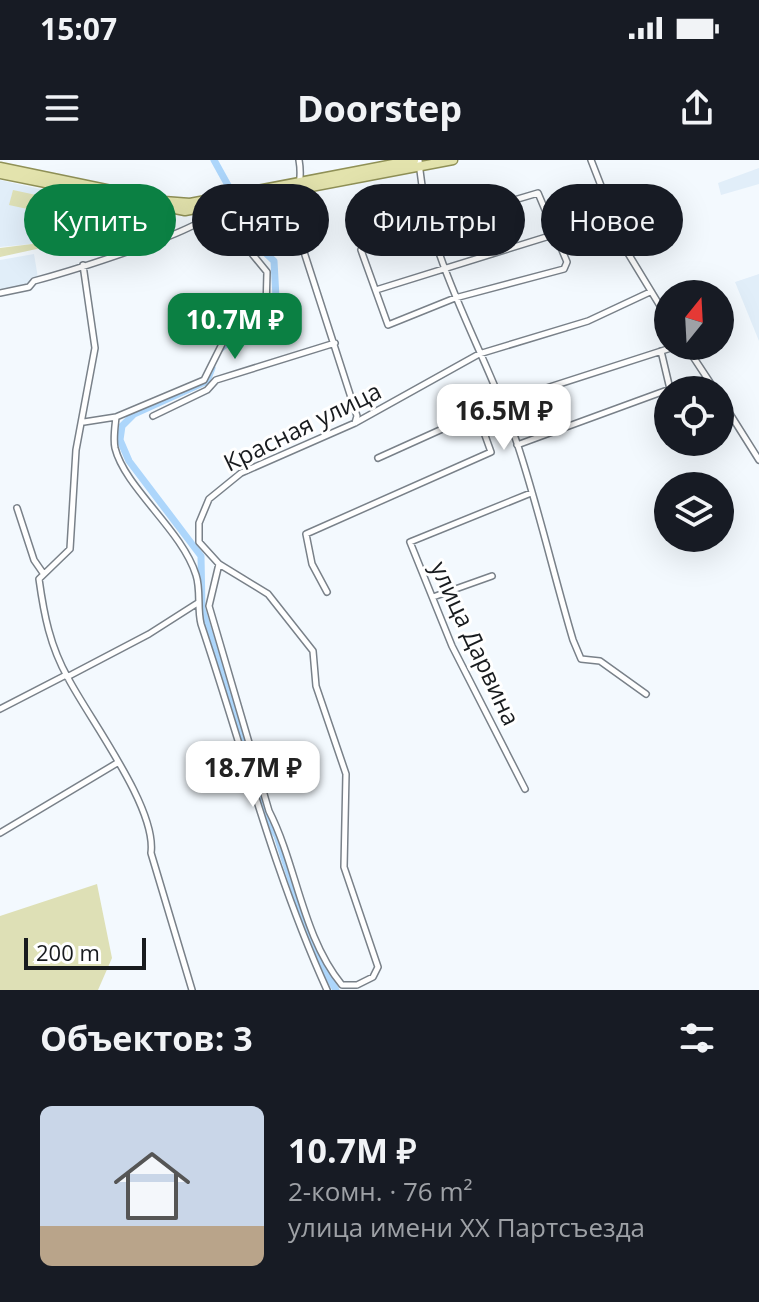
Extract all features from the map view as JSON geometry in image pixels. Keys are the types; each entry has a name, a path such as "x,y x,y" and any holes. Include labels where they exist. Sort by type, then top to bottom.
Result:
{"main road":[{"path":"305,184 417,162 453,160"},
{"path":"0,167 192,204"},
{"path":"0,174 174,210 192,209"}],"street":[{"path":"299,160 305,184"},
{"path":"591,160 626,250 654,298"},
{"path":"417,162 420,184"},
{"path":"525,197 538,193 541,200"},
{"path":"0,293 29,287 34,281 192,226"},
{"path":"376,290 541,239"},
{"path":"84,422 116,417 204,380 223,342 266,310 269,300 267,272 254,256"},
{"path":"306,256 357,416 355,423"},
{"path":"363,256 388,325 455,298 564,269 567,262 565,256"},
{"path":"439,256 517,445 581,659 600,661 646,694"},
{"path":"83,265 95,348 84,422 76,450 70,549 39,579 46,628 66,676 117,763 153,839 151,853 192,990"},
{"name":"Красная улица","path":"219,564 209,606 269,811 281,835 317,944 342,985 357,985 373,977 378,967 344,867 346,774 316,686 313,651 268,594 219,564 198,537 202,514 214,491 241,473 355,423 479,354 588,321 650,292"},
{"path":"153,416 207,390 216,380 335,343"},
{"path":"378,458 500,403 654,353"},
{"path":"517,445 670,389 663,360"},
{"path":"327,592 312,564 306,534 491,452 477,413"},
{"path":"116,417 114,446 119,458 180,541 197,576 196,604 261,818 289,890 297,924 327,990"},
{"path":"734,420 759,460"},
{"name":"улица Дарвина","path":"525,789 452,646 410,542 531,493"},
{"path":"17,508 34,560 43,573"},
{"path":"433,597 492,576"},
{"path":"0,709 149,634 196,604"},
{"path":"0,833 117,763"}],"shaded area":[{"path":"759,168 759,184 721,195 718,183"},
{"path":"0,180 24,185 24,245 0,247"},
{"path":"34,256 38,278 24,286 0,292 0,260"},
{"path":"759,274 759,341 735,282"}],"green space":[{"path":"13,190 24,192 24,208 9,205"},
{"path":"24,245 24,252 0,257 0,248"},
{"path":"97,884 112,958 98,990 0,990 0,916"}],"waterway":[{"path":"214,160 245,216 254,242 274,261 276,298 269,311 220,349"},
{"path":"212,368 207,381 134,414 122,426 120,440 129,461 201,556 202,609 266,818 277,836 313,949 336,990"}]}
